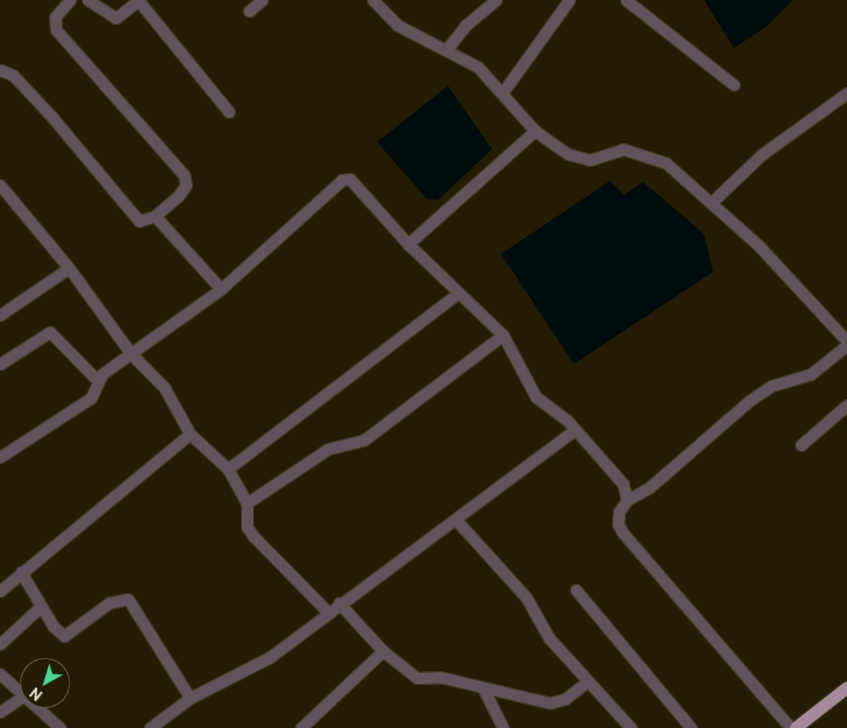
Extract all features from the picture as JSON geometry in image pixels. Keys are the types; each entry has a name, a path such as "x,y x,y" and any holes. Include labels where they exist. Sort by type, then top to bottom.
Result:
{"main road":[{"path":"796,728 847,688"}],"street":[{"path":"0,70 13,75 52,116 131,214 139,221 154,216 179,195 186,185 184,175 56,30 55,17 70,0"},
{"path":"88,0 116,18 139,0 229,112"},
{"path":"249,11 262,0"},
{"path":"373,0 397,25 447,48 478,67 503,92 535,131 579,159 623,149 646,153 666,163 712,202 786,273 847,343 812,374 771,386 749,401 650,487 627,500 619,512 623,533 791,728"},
{"path":"447,48 466,25 496,0"},
{"path":"503,92 569,0"},
{"path":"626,0 734,85"},
{"path":"712,202 761,156 847,93"},
{"path":"408,244 535,131"},
{"path":"0,457 91,398 97,380 221,289 342,180 357,182 408,244 503,335 536,397 575,430 623,484 627,500"},
{"path":"0,185 69,268 132,356 175,402 190,434 228,469 247,503 247,527 254,537 326,611"},
{"path":"154,216 221,289"},
{"path":"0,315 69,268"},
{"path":"228,469 458,293"},
{"path":"0,364 50,332 97,380"},
{"path":"247,503 328,449 364,440 503,335"},
{"path":"801,446 847,405"},
{"path":"155,727 190,698 252,669 326,611 456,521 575,430"},
{"path":"0,591 21,572 79,530 110,498 190,434"},
{"path":"456,521 526,597 549,638 631,728"},
{"path":"21,572 41,606 64,636 109,603 128,599 190,698"},
{"path":"576,590 691,728"},
{"path":"339,603 383,651 417,678 440,677 483,688 558,702 588,681"},
{"path":"0,644 41,606"},
{"path":"301,728 383,651"},
{"path":"0,674 20,692"},
{"path":"483,688 503,728"},
{"path":"0,712 20,699"},
{"path":"38,708 60,728"}],"shaded area":[{"path":"704,0 793,0 767,26 734,48"},
{"path":"448,86 492,149 438,200 427,199 377,142"},
{"path":"610,181 624,195 643,182 704,234 713,272 574,364 501,254"}]}
